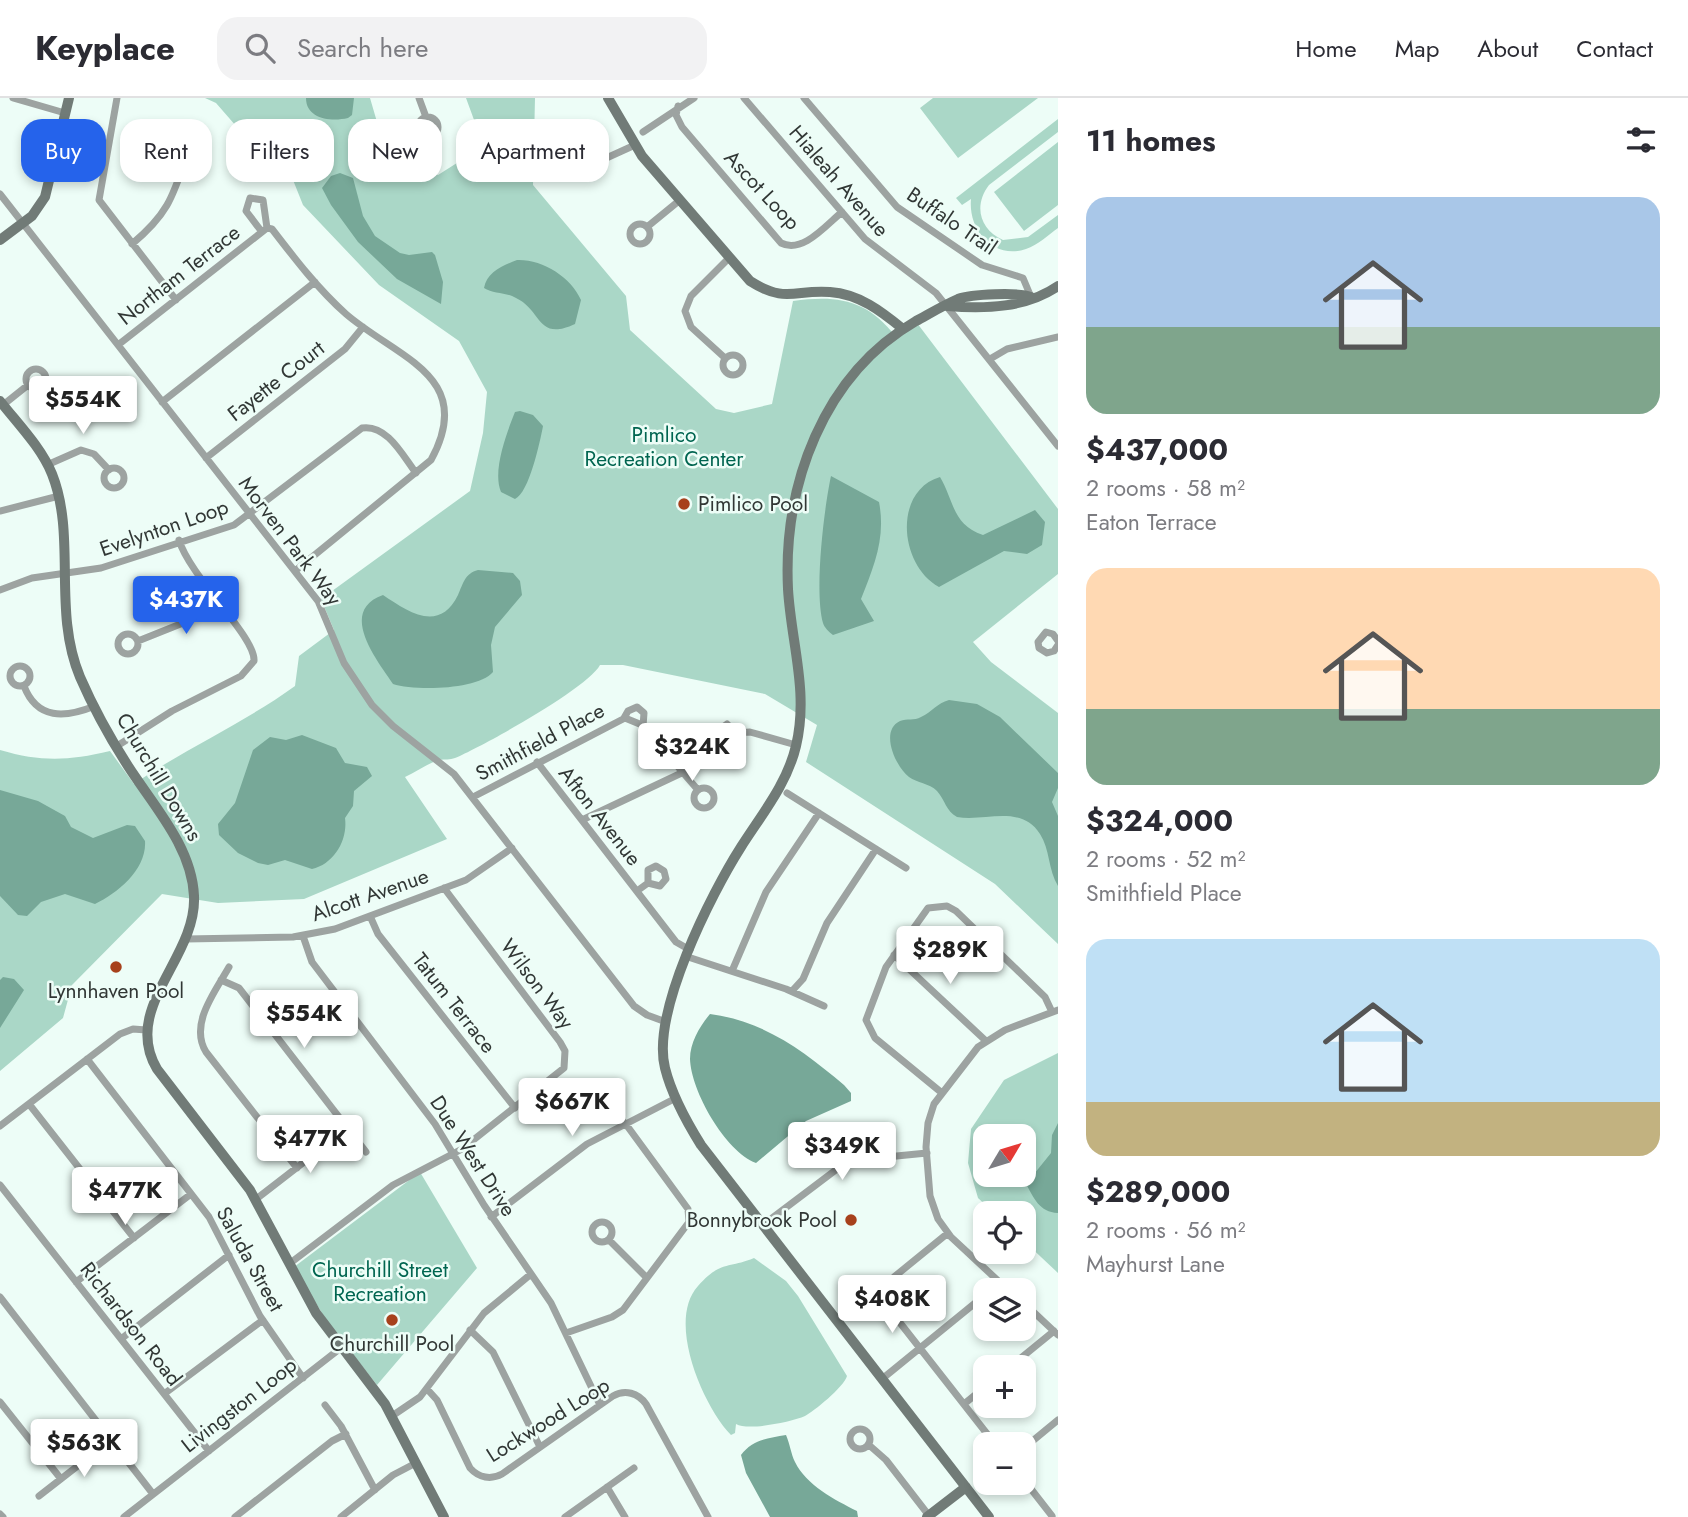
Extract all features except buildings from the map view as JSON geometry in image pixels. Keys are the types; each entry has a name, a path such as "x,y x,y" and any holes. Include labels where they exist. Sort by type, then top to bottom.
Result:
{"street":[{"path":"13,98 65,113"},
{"path":"0,240 37,211 45,197 69,98"},
{"path":"117,98 97,194 102,206 176,300"},
{"path":"419,98 426,117"},
{"path":"608,98 635,145 750,281 771,293 787,296 828,291 843,293 876,307 903,328"},
{"path":"643,132 678,106 694,98"},
{"name":"Hialeah Avenue","path":"744,98 878,252 928,284 1058,446"},
{"name":"Buffalo Trail","path":"804,98 890,200 982,265 1023,278 1031,296"},
{"name":"Ascot Loop","path":"678,106 676,115 682,127 781,243 792,247 805,242 842,212"},
{"path":"609,157 635,145"},
{"path":"132,244 155,225 166,211 177,182"},
{"name":"Morven Park Way","path":"0,194 318,601 344,663 372,705 393,726 444,763 634,1006 647,1015 666,1022"},
{"path":"647,227 680,200"},
{"name":"Northam Terrace","path":"118,345 264,230 272,229 314,282"},
{"path":"725,358 691,327 685,311 691,296 729,258"},
{"path":"162,402 314,282 363,327 422,366 440,391 445,417 438,446 431,460 295,571"},
{"path":"989,1517 701,1145 676,1098 665,1067 666,1022 712,896 780,788 796,746 802,705 801,679 791,619 788,552 795,494 804,463 824,416 861,366 903,328 960,298 1019,294 1031,296 1058,286"},
{"name":"Fayette Court","path":"206,458 345,349 363,327"},
{"path":"990,359 1007,349 1058,337"},
{"path":"1,403 27,385"},
{"name":"Churchill Downs","path":"1,403 47,465 59,496 65,619 70,647 95,706 117,746 158,808 190,873 195,901 192,922 150,1012 146,1030"},
{"name":"Evelynton Loop","path":"0,590 32,578 101,568 226,528 251,514 362,428 369,427 384,432 416,473"},
{"path":"47,465 81,450 94,454 109,470"},
{"path":"0,511 59,496"},
{"path":"117,746 161,717 241,676 252,666 254,655 251,644 189,565 180,541"},
{"path":"138,641 183,623 217,601"},
{"path":"24,686 32,703 52,714 79,713 95,706"},
{"name":"Smithfield Place","path":"473,797 624,718 628,711 637,707 644,713 643,726"},
{"name":"Smithfield Place","path":"624,718 643,726 698,790"},
{"path":"718,747 719,728 727,724 736,733"},
{"path":"582,820 697,765 736,733 750,732 796,746"},
{"name":"Afton Avenue","path":"537,762 676,942 689,953"},
{"path":"788,793 906,868"},
{"path":"732,971 766,892 819,813"},
{"name":"Alcott Avenue","path":"186,939 246,940 303,936 370,916 474,876 512,848"},
{"path":"792,991 803,979 827,923 876,849"},
{"name":"Afton Avenue","path":"637,891 648,883"},
{"name":"Wilson Way","path":"289,1264 393,1185 453,1155 564,1068 565,1051 444,888"},
{"path":"942,1093 868,1031 866,1020 894,955 921,915 937,905 947,906 968,922 1045,997 1055,1011 1005,1030 986,1041 969,1057 942,1093 928,1123 927,1153 934,1209 948,1233 996,1278"},
{"name":"Tatum Terrace","path":"370,916 378,934 515,1108"},
{"name":"Due West Drive","path":"303,936 312,962 430,1118 491,1217 531,1274 566,1333 600,1405"},
{"path":"689,953 792,991 824,1006"},
{"path":"894,955 986,1041"},
{"path":"229,967 199,1024 201,1045 297,1168"},
{"path":"221,980 239,988 366,1152"},
{"path":"0,1126 125,1031 146,1030 148,1052 157,1069 245,1182 312,1307 392,1416 414,1464 444,1517"},
{"name":"Saluda Street","path":"87,1059 209,1217 263,1320 303,1378"},
{"path":"491,1217 571,1155 625,1123 676,1098"},
{"path":"29,1104 134,1238"},
{"path":"566,1333 618,1314 686,1228 690,1214 625,1123"},
{"path":"256,1200 348,1128"},
{"path":"763,1225 844,1165 856,1160 927,1153"},
{"name":"Richardson Road","path":"0,1185 209,1451"},
{"path":"76,1283 191,1194"},
{"path":"948,1233 894,1277 886,1291 890,1310 986,1432"},
{"path":"609,1240 646,1277"},
{"path":"121,1339 229,1255"},
{"path":"392,1416 427,1389 470,1330 497,1301 531,1274"},
{"path":"0,1297 153,1494"},
{"path":"882,1378 973,1305"},
{"path":"1026,1355 1056,1333 1036,1314"},
{"path":"164,1394 263,1320"},
{"path":"470,1330 488,1346 497,1359 540,1447"},
{"name":"Livingston Loop","path":"124,1517 342,1347"},
{"name":"Lockwood Loop","path":"427,1389 437,1400 470,1468 479,1475 496,1477 600,1405 622,1392 634,1394 643,1399 708,1517"},
{"path":"964,1404 973,1397"},
{"path":"0,1402 61,1479"},
{"path":"325,1405 345,1434 375,1490"},
{"path":"1036,1438 1058,1420"},
{"path":"235,1517 332,1441 345,1434"},
{"path":"39,1496 111,1440"},
{"path":"869,1445 886,1460 929,1516 966,1487"},
{"path":"341,1517 401,1470 414,1464"},
{"path":"565,1517 634,1468"},
{"path":"607,1487 625,1517"},
{"path":"1036,1494 1054,1515"}],"green space":[{"name":"Pimlico Recreation Center","path":"205,98 370,98 376,119 348,119 348,182 442,182 442,172 456,164 456,182 533,182 626,296 630,330 716,409 734,413 772,404 793,301 824,299 850,302 874,314 896,337 917,323 1058,509 1058,574 973,642 991,662 1058,713 1058,944 995,884 806,762 817,725 765,694 623,665 600,665 576,688 488,742 455,758 435,761 405,777 447,839 304,899 218,903 162,894 72,985 63,1018 0,1071 0,750 29,757 55,759 110,751 134,784 276,699 295,686 299,656 334,630 321,599 470,491 483,433 487,392 459,341 379,285 303,205 294,182 334,182 334,119 230,119 216,103"},
{"path":"466,98 535,98 535,119 474,119"},
{"path":"933,98 1038,98 958,158 920,108"},
{"path":"1058,119 1058,132 989,185 980,209 984,224 1003,240 1028,237 1058,215 1058,228 1026,249 1003,250 993,246 978,231 971,210 971,199 962,205 956,198"},
{"path":"1058,142 1058,205 1024,231 994,192"},
{"path":"1058,1053 1058,1273 1036,1252 1036,1201 981,1201 975,1187 1036,1187 1036,1124 974,1124 1004,1080"},
{"path":"973,1126 973,1180 968,1163"},
{"name":"Churchill Street Recreation","path":"420,1172 477,1268 377,1385 328,1323 294,1267"},
{"path":"754,1258 786,1281 798,1296 847,1376 835,1392 805,1416 759,1426 736,1424 735,1433 731,1435 720,1422 700,1384 687,1341 686,1320 689,1301 706,1278 725,1266"}],"shaded area":[{"path":"306,98 354,98 352,115 348,118 327,119 315,115 307,105"},
{"path":"340,173 348,176 348,182 354,182 363,216 375,236 400,253 409,255 432,252 435,255 443,282 441,304 397,279 358,242 322,188 326,182 334,182 334,175"},
{"path":"517,260 546,266 570,284 581,300 575,324 563,329 546,327 524,303 484,288 492,274"},
{"path":"515,412 533,415 543,426 529,477 515,499 501,492 498,473 508,430"},
{"path":"831,476 879,502 881,515 880,540 861,599 874,621 833,635 823,623 819,591 823,529"},
{"path":"940,477 959,518 973,531 983,535 1035,510 1045,522 1042,545 1027,554 1004,551 939,587 926,577 916,562 909,546 907,529 908,512 914,497 925,485"},
{"path":"478,570 513,573 520,581 522,595 495,627 491,645 493,672 485,678 461,686 416,688 393,684 370,649 365,636 363,612 370,602 383,595 422,616 442,614 458,595 467,576"},
{"path":"949,700 977,704 1000,717 1058,773 1058,788 1052,802 1058,816 1058,886 1043,840 1032,825 1013,817 957,817 950,812 937,791 909,777 899,765 890,740 894,726 903,720 921,717"},
{"path":"302,735 336,748 345,763 367,767 372,776 354,791 353,806 345,818 342,842 327,862 312,869 285,860 268,865 258,863 238,853 219,835 218,824 235,803 253,750 270,737 286,740"},
{"path":"0,790 38,801 65,816 71,827 93,838 127,825 135,826 145,841 141,861 121,887 95,904 65,894 41,902 27,916 18,915 0,896"},
{"path":"3,977 14,979 24,990 0,1028 0,980"},
{"path":"710,1014 748,1023 782,1039 844,1085 851,1093 851,1101 806,1121 756,1163 744,1156 712,1118 696,1087 692,1072 692,1046 699,1029"},
{"path":"1058,1123 1058,1213 1042,1207 1028,1187 1036,1187 1036,1172 1051,1153 1052,1135"},
{"path":"786,1435 795,1462 806,1478 831,1497 857,1511 858,1517 770,1517 746,1473 741,1455 755,1443"}],"place":[{"name":"Pimlico Pool","path":"684,504"},
{"name":"Lynnhaven Pool","path":"116,967"},
{"name":"Bonnybrook Pool","path":"851,1220"},
{"name":"Churchill Pool","path":"392,1320"}]}
